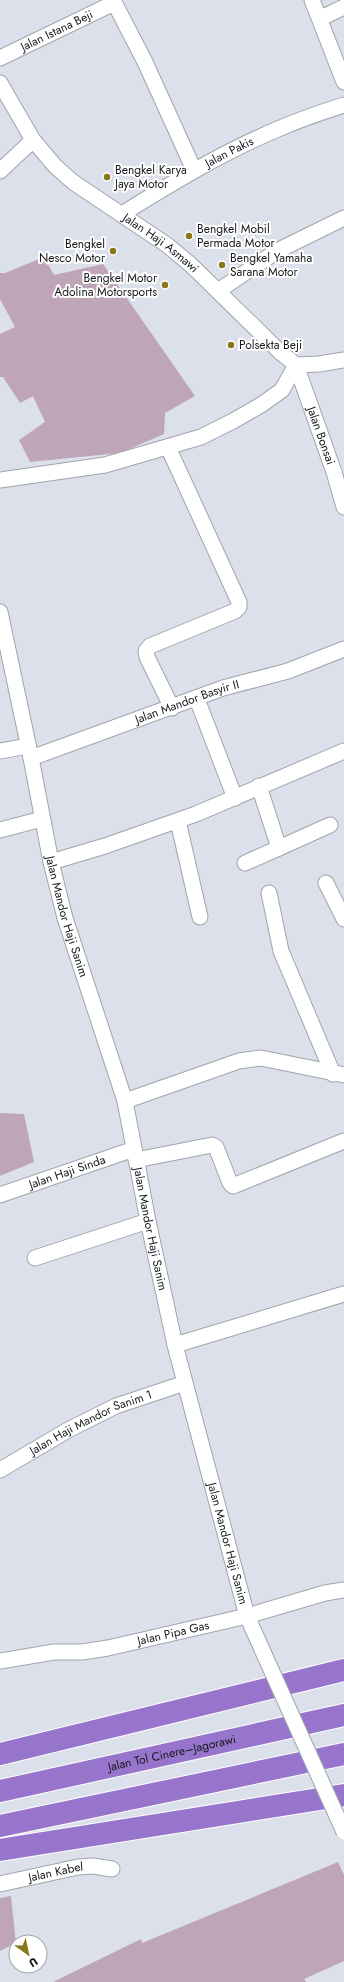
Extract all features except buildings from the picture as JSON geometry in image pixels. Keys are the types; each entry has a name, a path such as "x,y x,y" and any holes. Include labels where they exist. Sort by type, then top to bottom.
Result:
{"highway":[{"path":"0,1754 344,1670"},
{"name":"Jalan Tol Cinere–Jagorawi","path":"0,1791 344,1715"},
{"path":"0,1826 344,1754"},
{"path":"0,1850 344,1795"}],"street":[{"path":"312,0 321,18 344,82"},
{"path":"113,1 145,62 194,170"},
{"name":"Jalan Istana Beji","path":"0,58 113,1"},
{"path":"321,18 344,7"},
{"name":"Jalan Haji Asmawi","path":"0,83 33,140 63,174 167,245 218,290 280,352 296,365"},
{"name":"Jalan Pakis","path":"122,214 194,170 278,129 344,104"},
{"path":"0,171 33,140"},
{"path":"218,290 277,251 344,218"},
{"path":"0,480 105,465 168,447 218,429 261,405 282,390 296,365 319,364 344,360"},
{"name":"Jalan Bonsai","path":"296,365 334,472 344,507"},
{"path":"168,447 239,602 239,607 235,611 150,646 146,651 147,657 172,708"},
{"name":"Jalan Mandor Haji Sanim","path":"0,612 2,631 30,752 51,862 65,918 125,1101 148,1221 175,1345 247,1616 344,1832"},
{"name":"Jalan Mandor Basyir II","path":"0,751 30,752 172,708 223,688 304,666 344,649"},
{"path":"196,699 235,798"},
{"path":"51,862 105,846 178,821 344,751"},
{"path":"259,786 279,848"},
{"path":"0,830 42,819"},
{"path":"178,821 200,917"},
{"path":"245,863 330,825"},
{"path":"326,883 344,919"},
{"path":"269,893 281,951 339,1074"},
{"path":"125,1101 251,1058 261,1058 339,1074"},
{"name":"Jalan Haji Sinda","path":"0,1195 135,1154 212,1145 216,1147 230,1183 233,1186 344,1141"},
{"path":"35,1258 148,1221"},
{"path":"175,1345 342,1298"},
{"name":"Jalan Haji Mandor Sanim 1","path":"0,1470 68,1430 116,1406 185,1383"},
{"name":"Jalan Pipa Gas","path":"0,1661 54,1652 82,1652 108,1648 247,1616 326,1593 344,1590"},
{"name":"Jalan Kabel","path":"0,1884 78,1867 93,1866 112,1869"}],"shaded area":[{"path":"44,257 54,275 103,264 195,396 165,413 164,434 120,453 30,462 19,440 45,422 33,396 20,403 3,377 0,377 0,334 15,327 0,299 0,273 5,273"},
{"path":"0,1113 24,1114 34,1162 0,1176"},
{"path":"338,1862 344,1875 344,1961 304,1979 306,1982 53,1982 141,1939 142,1943"},
{"path":"11,1896 15,1934 8,1934 8,1947 0,1951 0,1898"}],"place":[{"name":"Bengkel Karya Jaya Motor","path":"107,177"},
{"name":"Bengkel Mobil Permada Motor","path":"189,236"},
{"name":"Bengkel Nesco Motor","path":"113,251"},
{"name":"Bengkel Yamaha Sarana Motor","path":"222,265"},
{"name":"Bengkel Motor Adolina Motorsports","path":"165,285"},
{"name":"Polsekta Beji","path":"231,345"}]}
